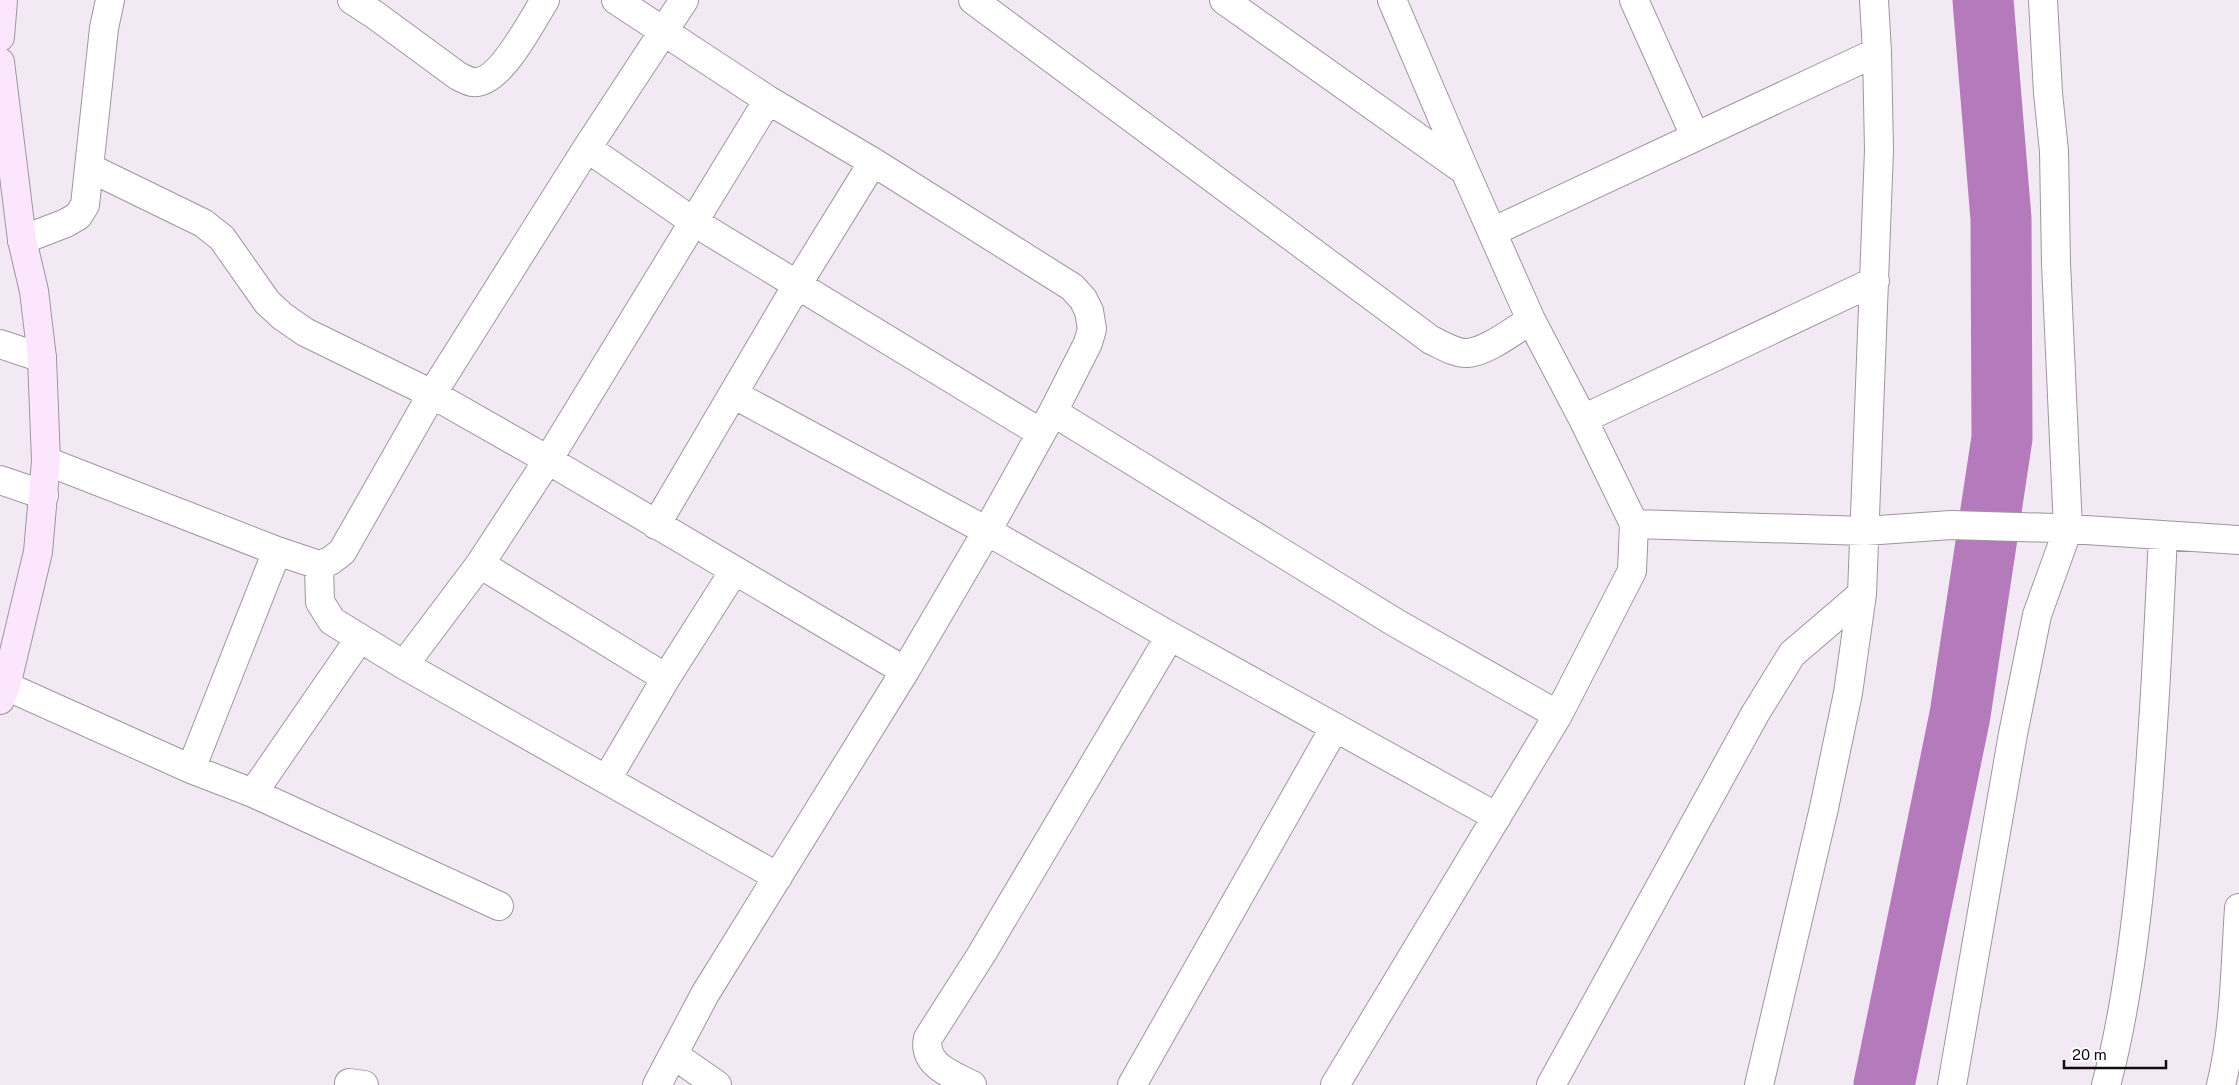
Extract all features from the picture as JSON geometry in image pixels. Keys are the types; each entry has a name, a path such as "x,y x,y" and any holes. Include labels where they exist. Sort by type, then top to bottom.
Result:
{"street":[{"path":"0,38 3,0"},
{"path":"22,240 66,223 78,216 85,204 104,28 110,0"},
{"path":"352,0 458,76 473,82 483,80 496,73 507,60 545,0"},
{"path":"616,0 768,100 872,162 1072,287 1083,299 1089,311 1092,329 1088,343 1047,423 987,531 905,671 705,994 657,1085"},
{"path":"46,461 277,551 319,565 330,561 342,552 432,394 587,148 684,0"},
{"path":"972,0 1431,340 1454,351 1467,353 1481,350 1531,320"},
{"path":"1224,0 1464,171"},
{"path":"1335,1085 1558,715 1632,571 1634,524 1584,419 1531,320 1464,171 1392,0"},
{"path":"1634,0 1695,136"},
{"path":"1759,1085 1824,808 1848,692 1862,594 1879,150 1874,0"},
{"path":"1952,1085 2013,734 2037,615 2062,528 2054,151 2042,0"},
{"path":"1492,232 1877,52"},
{"path":"0,62 22,240 34,291 42,358 46,461 38,552 4,681 191,768 253,793 499,906"},
{"path":"404,666 480,564 548,460 768,100"},
{"path":"587,148 694,222 797,285 1047,423 1558,715"},
{"path":"656,525 797,285 872,162"},
{"path":"90,168 203,223 222,238 267,302 282,316 305,332 432,394 548,460 905,671"},
{"path":"1584,419 1875,281"},
{"path":"0,344 42,358"},
{"path":"734,394 987,531 1170,636 1497,817"},
{"path":"0,480 44,495"},
{"path":"1634,524 1865,531 1951,525 2062,528 2239,540"},
{"path":"2106,1085 2118,1031 2137,919 2152,750 2163,536"},
{"path":"191,768 277,551"},
{"path":"480,564 666,678"},
{"path":"319,565 320,602 332,621 404,666 778,877"},
{"path":"607,779 666,678 734,571"},
{"path":"1551,1085 1755,714 1792,654 1862,594"},
{"path":"972,1085 941,1069 929,1056 926,1045 928,1038 980,955 1170,636"},
{"path":"253,793 360,638"},
{"path":"1132,1085 1335,727"},
{"path":"2221,1085 2226,1066 2233,1003 2239,908"},
{"path":"674,1055 717,1085"}],"waterway":[{"path":"1884,1085 1960,715 2002,438 2001,219 1983,0"}]}
